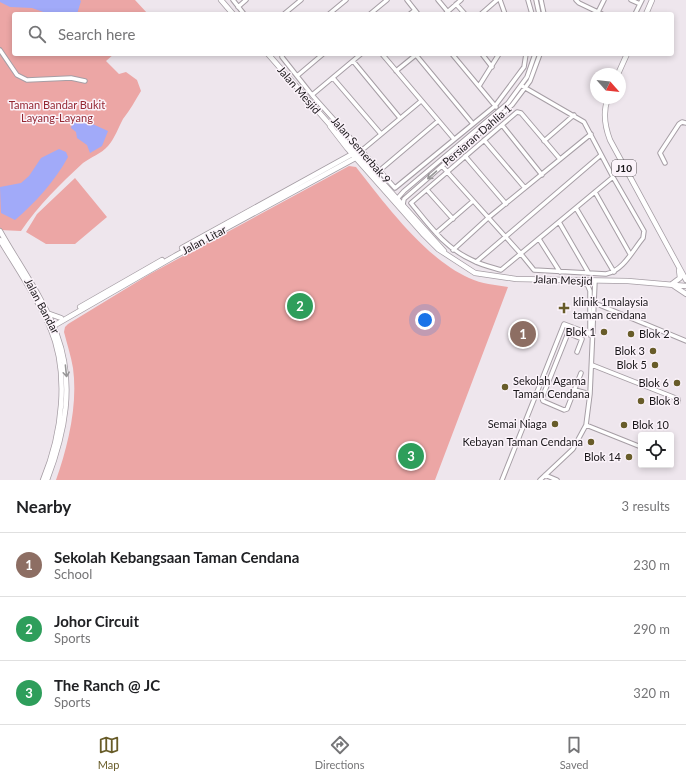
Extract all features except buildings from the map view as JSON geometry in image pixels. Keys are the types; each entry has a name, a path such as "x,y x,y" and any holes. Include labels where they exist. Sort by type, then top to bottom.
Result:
{"main road":[{"path":"221,0 232,12"},
{"path":"647,12 652,0"},
{"name":"Jalan Mesjid","path":"270,56 347,148 357,154 362,164 396,200 403,205 447,254"},
{"path":"621,68 626,56"},
{"name":"J10","path":"607,104 605,119 606,132 686,280"},
{"name":"Jalan Mesjid","path":"330,126 357,154 424,235 438,249 470,270 484,275 516,279 633,281 686,286"},
{"path":"347,148 346,161 362,164"},
{"name":"Jalan Litar","path":"51,325 357,154"},
{"name":"Jalan Bandar","path":"0,231 48,313 57,352 62,385 59,420 47,480"},
{"name":"Jalan Bandar","path":"0,240 57,334 65,364 67,404 63,425 52,459 43,480"},
{"path":"676,260 680,276 678,280 671,285 686,294"},
{"path":"678,266 686,273"},
{"path":"48,313 61,320 57,334"}],"street":[{"path":"233,0 242,12"},
{"path":"238,7 246,0"},
{"path":"286,12 301,0"},
{"path":"331,12 346,0"},
{"path":"372,12 387,0"},
{"path":"407,0 415,10 412,12"},
{"path":"438,0 445,12"},
{"path":"447,12 461,0"},
{"path":"483,12 497,0"},
{"path":"500,0 504,12"},
{"path":"528,0 531,12"},
{"path":"536,0 539,12"},
{"path":"541,0 544,12"},
{"path":"576,0 598,12"},
{"path":"600,12 604,0"},
{"path":"631,0 641,2 636,12"},
{"path":"456,4 463,12"},
{"path":"0,50 17,75 27,80 71,78 85,81"},
{"name":"Jalan Semerbak 9","path":"283,56 357,154 379,171 395,188 454,139"},
{"path":"297,76 321,56"},
{"path":"312,95 359,56"},
{"path":"384,56 454,139 495,106 524,67 526,56"},
{"path":"396,71 415,56"},
{"path":"417,56 473,124"},
{"path":"454,56 499,111"},
{"path":"484,56 492,66"},
{"path":"479,86 498,56"},
{"name":"Persiaran Dahlia 1","path":"396,200 404,191 499,111 522,86 534,56"},
{"name":"Persiaran Dahlia 1","path":"403,205 403,200 500,117 526,88 535,72 539,56"},
{"path":"353,61 400,118"},
{"path":"333,78 381,134"},
{"path":"442,166 521,254 532,269 536,271 588,272 606,274 614,272 645,234 612,177 584,122 522,86"},
{"path":"357,154 422,101"},
{"path":"560,159 518,112 411,203 436,233 453,250 476,262 501,270 612,177"},
{"path":"544,141 574,115"},
{"path":"379,171 438,121"},
{"path":"665,163 660,154 679,124 682,122 686,123"},
{"path":"502,125 542,174"},
{"path":"453,250 488,218 591,134"},
{"path":"484,140 525,188"},
{"path":"476,262 601,155"},
{"path":"465,156 506,204"},
{"path":"404,191 403,196 408,196"},
{"path":"428,191 453,219"},
{"path":"595,192 630,254"},
{"path":"436,233 473,201"},
{"path":"576,208 614,272"},
{"path":"559,222 588,272"},
{"path":"539,239 560,272"},
{"path":"581,280 588,286 592,304"},
{"path":"540,480 573,449 586,425 592,365 592,304 595,281"},
{"path":"592,304 686,341"},
{"path":"502,480 564,324 591,335"},
{"path":"562,330 582,339 578,352"},
{"path":"568,333 542,400 566,410 581,373"},
{"path":"592,365 678,399 678,402"},
{"path":"575,390 590,394"},
{"path":"586,425 638,446"},
{"path":"545,475 557,480"}],"green space":[{"name":"Taman Bandar Bukit Layang-Layang","path":"0,0 135,0 146,12 12,12 12,56 112,56 106,61 119,74 126,72 137,80 141,91 108,146 83,163 66,179 42,204 21,231 0,230"},
{"path":"349,166 356,167 407,229 437,258 469,278 488,284 508,287 435,480 56,480 71,425 74,396 73,368 64,332 65,327 150,274"},
{"path":"75,178 107,217 75,244 46,244 26,232 37,214"}],"water":[{"path":"0,0 81,1 78,12 43,12 32,8 10,7 0,2"},
{"path":"73,119 86,121 108,131 102,146 90,153 87,145 77,138 76,132 71,128"},
{"path":"59,149 66,152 68,157 57,175 37,199 15,220 1,213 0,187 21,183 29,176 41,158"}],"place":[{"name":"Johor Circuit","path":"300,306"},
{"name":"klinik 1malaysia taman cendana","path":"564,308"},
{"name":"Blok 1","path":"604,332"},
{"name":"Sekolah Kebangsaan Taman Cendana","path":"523,334"},
{"name":"Blok 2","path":"631,334"},
{"name":"Blok 3","path":"653,351"},
{"name":"Blok 5","path":"655,365"},
{"name":"Blok 6","path":"677,383"},
{"name":"Sekolah Agama Taman Cendana","path":"505,387"},
{"name":"Blok 8","path":"641,401"},
{"name":"Semai Niaga","path":"555,424"},
{"name":"Blok 10","path":"624,425"},
{"name":"Kebayan Taman Cendana","path":"591,442"},
{"name":"The Ranch @ JC","path":"411,456"},
{"name":"Blok 14","path":"629,457"}]}
